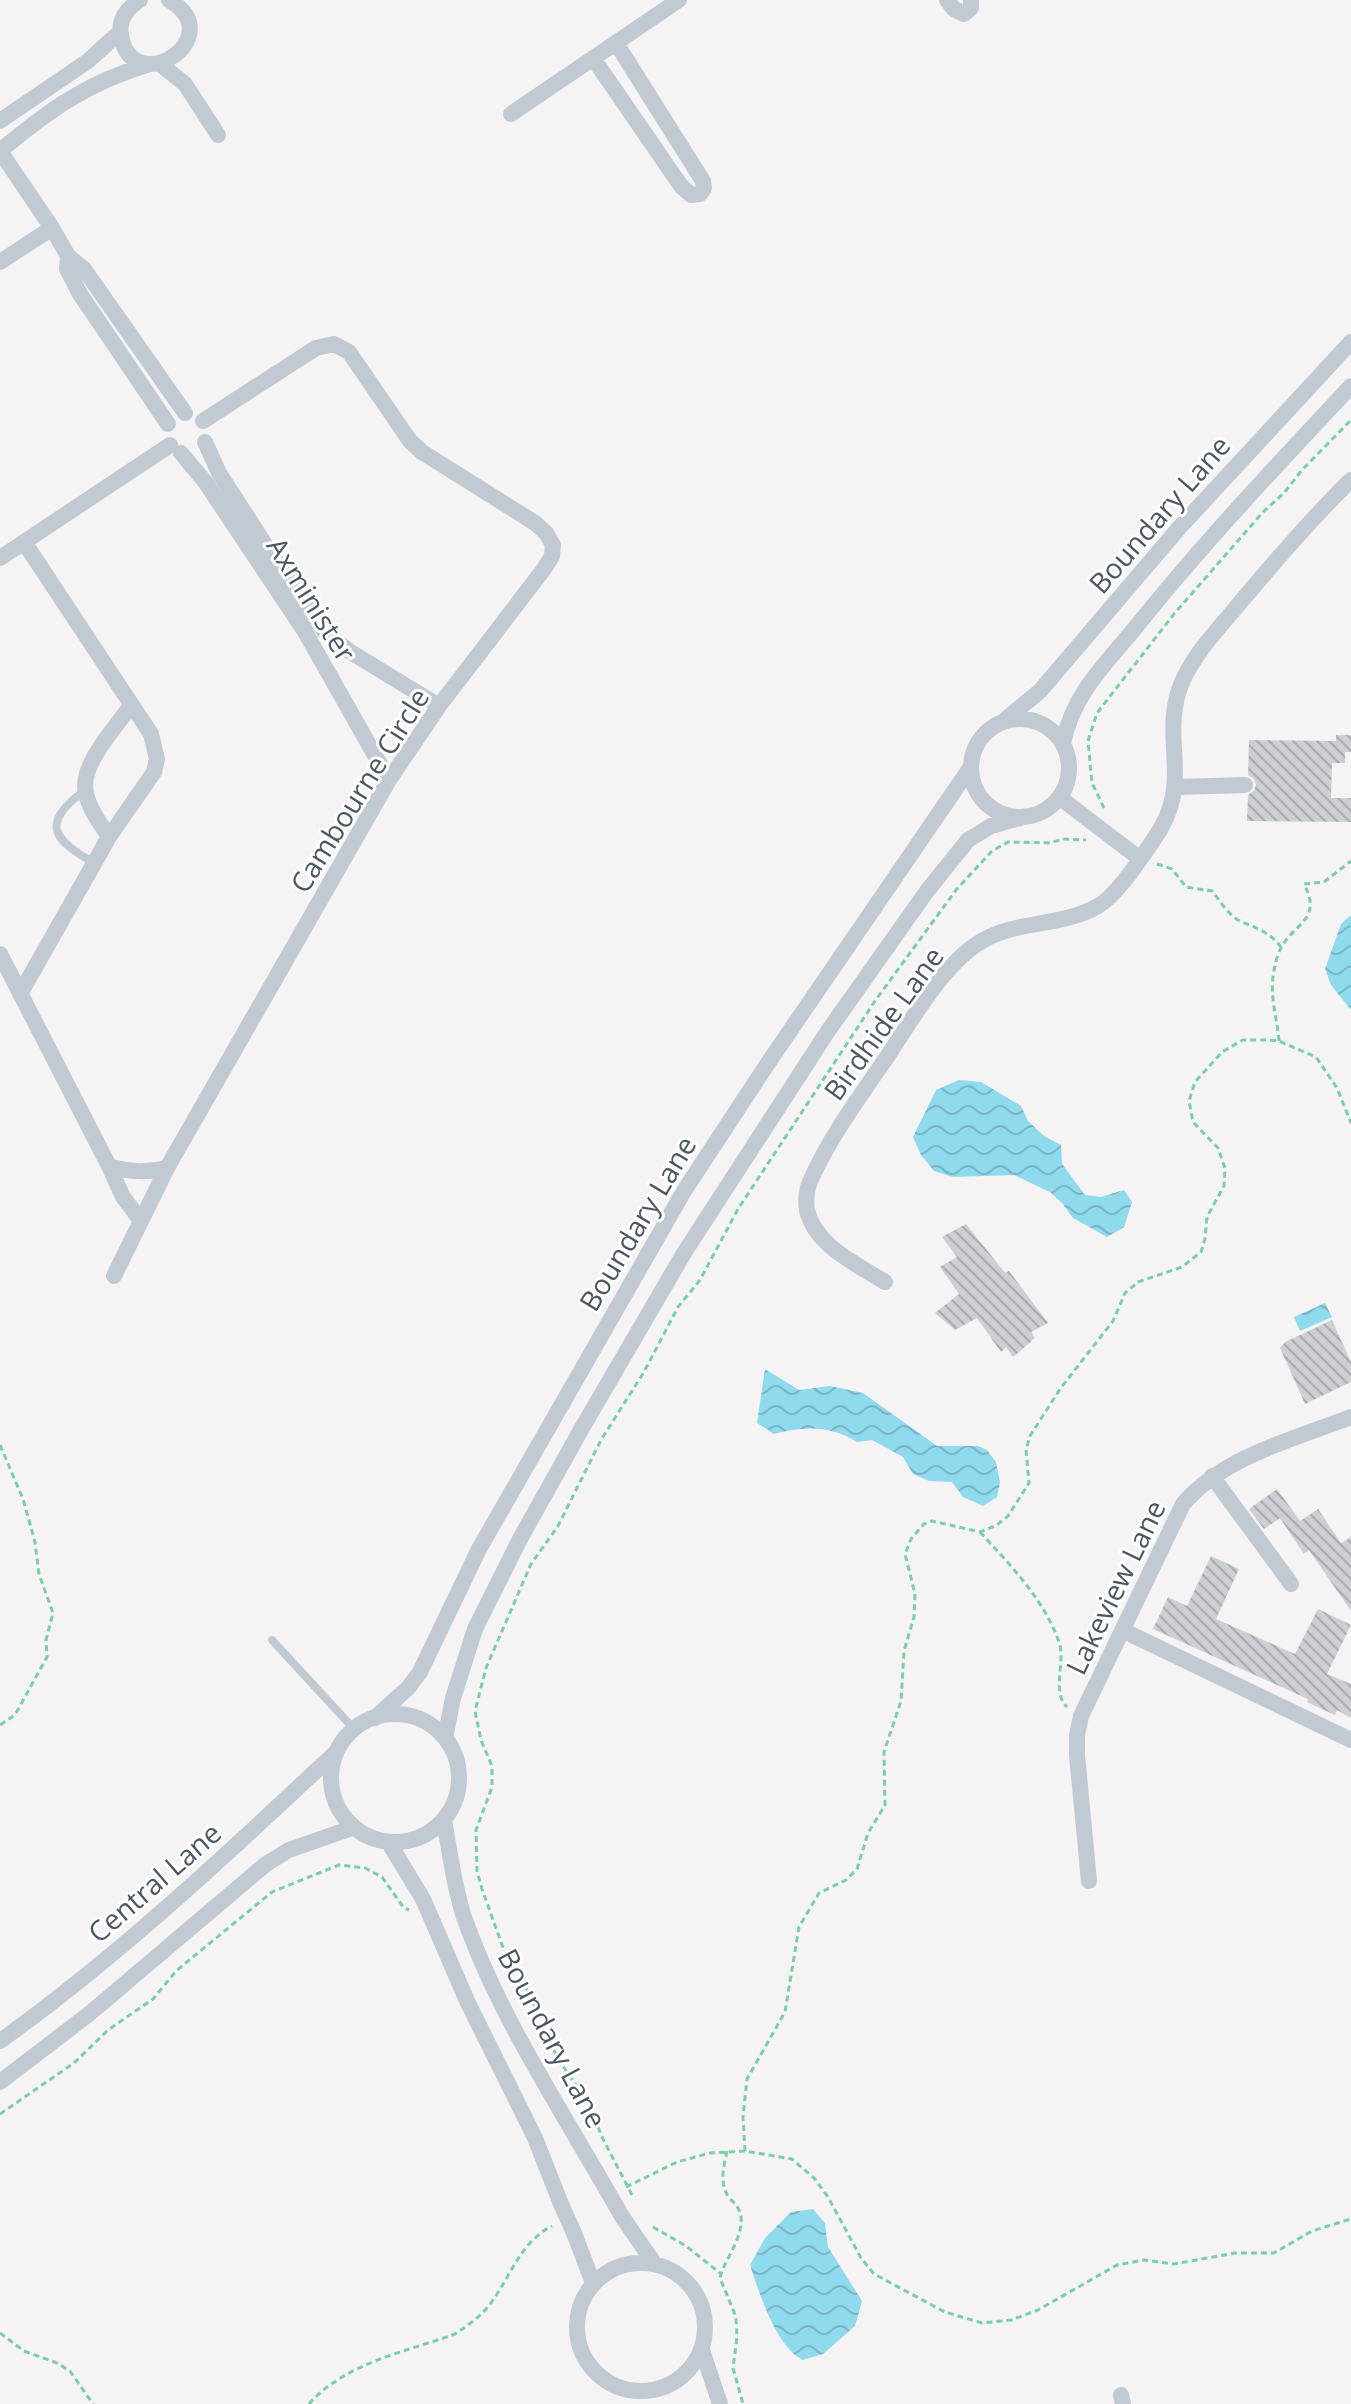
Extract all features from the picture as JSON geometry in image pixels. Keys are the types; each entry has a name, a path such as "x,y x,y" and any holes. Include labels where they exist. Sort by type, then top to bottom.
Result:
{"street":[{"path":"140,0 122,7 122,41 133,57 155,64 185,84 218,135"},
{"path":"169,0 183,11 187,20 183,48 185,84"},
{"path":"511,114 679,0"},
{"path":"947,0 954,9 964,14 971,8 971,0"},
{"path":"0,121 88,61 120,32"},
{"path":"593,58 681,186 691,195 698,195 704,188 703,181 616,43"},
{"path":"183,48 177,55 155,64 89,86 0,151 68,256 84,269 185,413"},
{"path":"0,262 52,228"},
{"path":"68,256 67,269 80,294 168,424 167,439 175,449"},
{"name":"Boundary Lane","path":"1005,720 1046,685 1179,528 1351,342"},
{"name":"Cambourne Circle","path":"114,1276 167,1168 389,780 439,706 552,556 553,545 535,523 422,452 404,434 349,352 334,344 316,348 203,421"},
{"name":"Boundary Lane","path":"1063,743 1074,708 1088,683 1180,573 1351,386"},
{"path":"0,558 175,449 195,452 205,442 207,435 199,416 178,414 168,424"},
{"name":"Axminister","path":"205,442 219,473 325,632 349,651 439,706"},
{"name":"Axminister","path":"175,449 206,483 304,630 389,780"},
{"name":"Birdhide Lane","path":"885,1282 825,1242 808,1214 807,1190 829,1146 904,1032 957,961 975,945 995,934 1014,927 1069,917 1097,907 1113,893 1153,841 1171,810 1175,787 1175,707 1185,675 1212,636 1252,588 1351,480"},
{"path":"20,994 109,837 154,772 157,759 151,734 130,707 24,542"},
{"path":"109,837 89,804 84,782 98,750 130,707"},
{"path":"1021,718 1038,722 1052,730 1063,743 1069,760 1069,777 1059,797 1052,806 1037,814 1020,818 1004,815 990,808 979,797 972,783 970,768 980,738 991,727 1005,720 1021,718"},
{"name":"Boundary Lane","path":"375,1718 408,1688 420,1672 479,1549 684,1191 970,768"},
{"path":"1175,787 1245,785"},
{"path":"1059,797 1139,858"},
{"name":"Boundary Lane","path":"445,1738 453,1698 475,1629 520,1539 684,1253 828,1031 927,891 968,840 991,826 1020,818"},
{"path":"0,954 123,1197 141,1221"},
{"path":"109,1166 147,1173 167,1168"},
{"name":"Lakeview Lane","path":"1089,1881 1077,1755 1081,1716 1183,1504 1197,1487 1212,1476 1274,1447 1351,1417"},
{"path":"1212,1476 1291,1584"},
{"path":"1124,1631 1351,1740"},
{"path":"385,1714 408,1715 429,1723 445,1738 456,1757 460,1779 455,1801 444,1821 428,1834 409,1841 389,1843 370,1838 352,1828 339,1813 331,1794 330,1774 334,1754 346,1735 354,1729 364,1721 385,1714"},
{"name":"Central Lane","path":"0,2041 118,1949 223,1858 334,1754"},
{"name":"Boundary Lane","path":"444,1821 461,1906 477,1949 534,2065 623,2218 654,2263"},
{"name":"Central Lane","path":"0,2082 89,2014 266,1864 289,1850 352,1828"},
{"name":"Boundary Lane","path":"389,1843 427,1907 468,2003 535,2138 593,2283"},
{"path":"632,2262 654,2263 675,2271 692,2286 703,2306 706,2328 702,2350 690,2369 665,2387 649,2391 630,2390 612,2384 596,2373 585,2358 578,2340 577,2321 581,2302 593,2283 611,2269 632,2262"},
{"path":"702,2350 720,2404"},
{"path":"649,2391 665,2404"}],"lane":[{"path":"85,791 57,816 56,830 69,849 94,863"},
{"path":"272,1640 354,1729"}],"path":[{"path":"633,2197 589,2104 558,2059 523,1981 506,1956 482,1889 477,1871 476,1830 492,1787 492,1766 481,1740 475,1711 486,1668 531,1564 558,1526 601,1440 644,1372 678,1307 700,1280 738,1209 859,1023 956,890 992,851 1008,842 1050,843 1063,839 1097,839 1104,832"},
{"path":"1139,858 1172,869 1186,887 1212,891 1236,919 1262,929 1274,937 1281,947"},
{"path":"1279,1041 1270,995 1274,968 1281,947 1295,934 1310,911 1310,896 1304,884 1324,882 1351,861"},
{"path":"745,2151 744,2091 751,2069 785,2012 799,1927 819,1893 846,1880 857,1869 868,1833 885,1805 884,1752 901,1701 904,1651 914,1617 915,1594 906,1564 906,1547 924,1524 932,1521 980,1532 1008,1516 1026,1488 1029,1474 1026,1450 1030,1436 1060,1389 1113,1321 1125,1293 1138,1282 1182,1267 1201,1252 1207,1217 1224,1186 1225,1168 1218,1148 1193,1122 1189,1101 1195,1082 1222,1052 1252,1039 1279,1041 1307,1052 1321,1063 1337,1088 1351,1123"},
{"path":"0,1445 23,1499 35,1542 39,1574 53,1613 46,1640 47,1657 15,1715 0,1725"},
{"path":"980,1532 1043,1609 1062,1655 1060,1696 1068,1708 1081,1716"},
{"path":"0,2114 74,2063 108,2030 153,1999 176,1971 272,1892 339,1865 352,1866 365,1868 382,1877 404,1908 415,1913 427,1907"},
{"path":"721,2274 732,2254 741,2221 739,2209 723,2182 727,2151"},
{"path":"626,2187 677,2162 710,2153 745,2151 792,2159 802,2166 828,2197 861,2258 874,2274 918,2300 968,2321 997,2323 1038,2310 1117,2265 1144,2260 1174,2264 1224,2254 1274,2253 1312,2231 1351,2219"},
{"path":"309,2404 322,2390 347,2373 455,2334 470,2324 493,2301 510,2268 530,2242 559,2222"},
{"path":"647,2224 686,2246 721,2274 736,2317 733,2368 743,2404"},
{"path":"0,2333 24,2351 70,2371 93,2404"}],"water":[{"path":"1351,915 1351,1010 1331,985 1325,969 1341,924"},
{"path":"959,1080 981,1082 1021,1106 1028,1121 1044,1136 1061,1145 1062,1164 1085,1195 1101,1197 1124,1190 1132,1202 1124,1227 1107,1237 1073,1218 1050,1192 1014,1175 953,1177 934,1171 921,1155 913,1137 936,1090"},
{"path":"1325,1303 1332,1317 1300,1331 1294,1317"},
{"path":"765,1369 799,1390 830,1386 863,1393 937,1446 978,1446 987,1450 996,1462 1000,1482 997,1497 983,1506 963,1497 952,1482 929,1481 913,1474 903,1457 872,1440 857,1442 837,1432 816,1429 795,1429 774,1434 757,1423"},
{"path":"813,2209 825,2223 828,2247 862,2301 855,2326 823,2354 803,2360 793,2353 777,2331 750,2265 765,2238 791,2212"}],"building":[{"path":"1336,735 1351,735 1351,752 1345,752 1345,763 1332,763 1331,798 1351,798 1351,822 1247,821 1248,795 1256,785 1248,775 1249,740 1336,741"},
{"path":"966,1224 1005,1273 1009,1271 1048,1323 1031,1332 1035,1338 1013,1357 1006,1347 1001,1352 977,1318 955,1330 935,1313 959,1294 940,1267 957,1257 942,1237"},
{"path":"1332,1320 1351,1362 1351,1382 1305,1404 1280,1348 1285,1342"},
{"path":"1277,1489 1300,1521 1318,1509 1341,1543 1351,1537 1351,1611 1309,1550 1304,1554 1280,1518 1264,1529 1249,1509"},
{"path":"1211,1556 1239,1569 1216,1619 1295,1654 1318,1609 1351,1625 1327,1674 1351,1684 1351,1718 1337,1710 1335,1715 1307,1702 1308,1699 1153,1629 1168,1597 1187,1606"}]}
